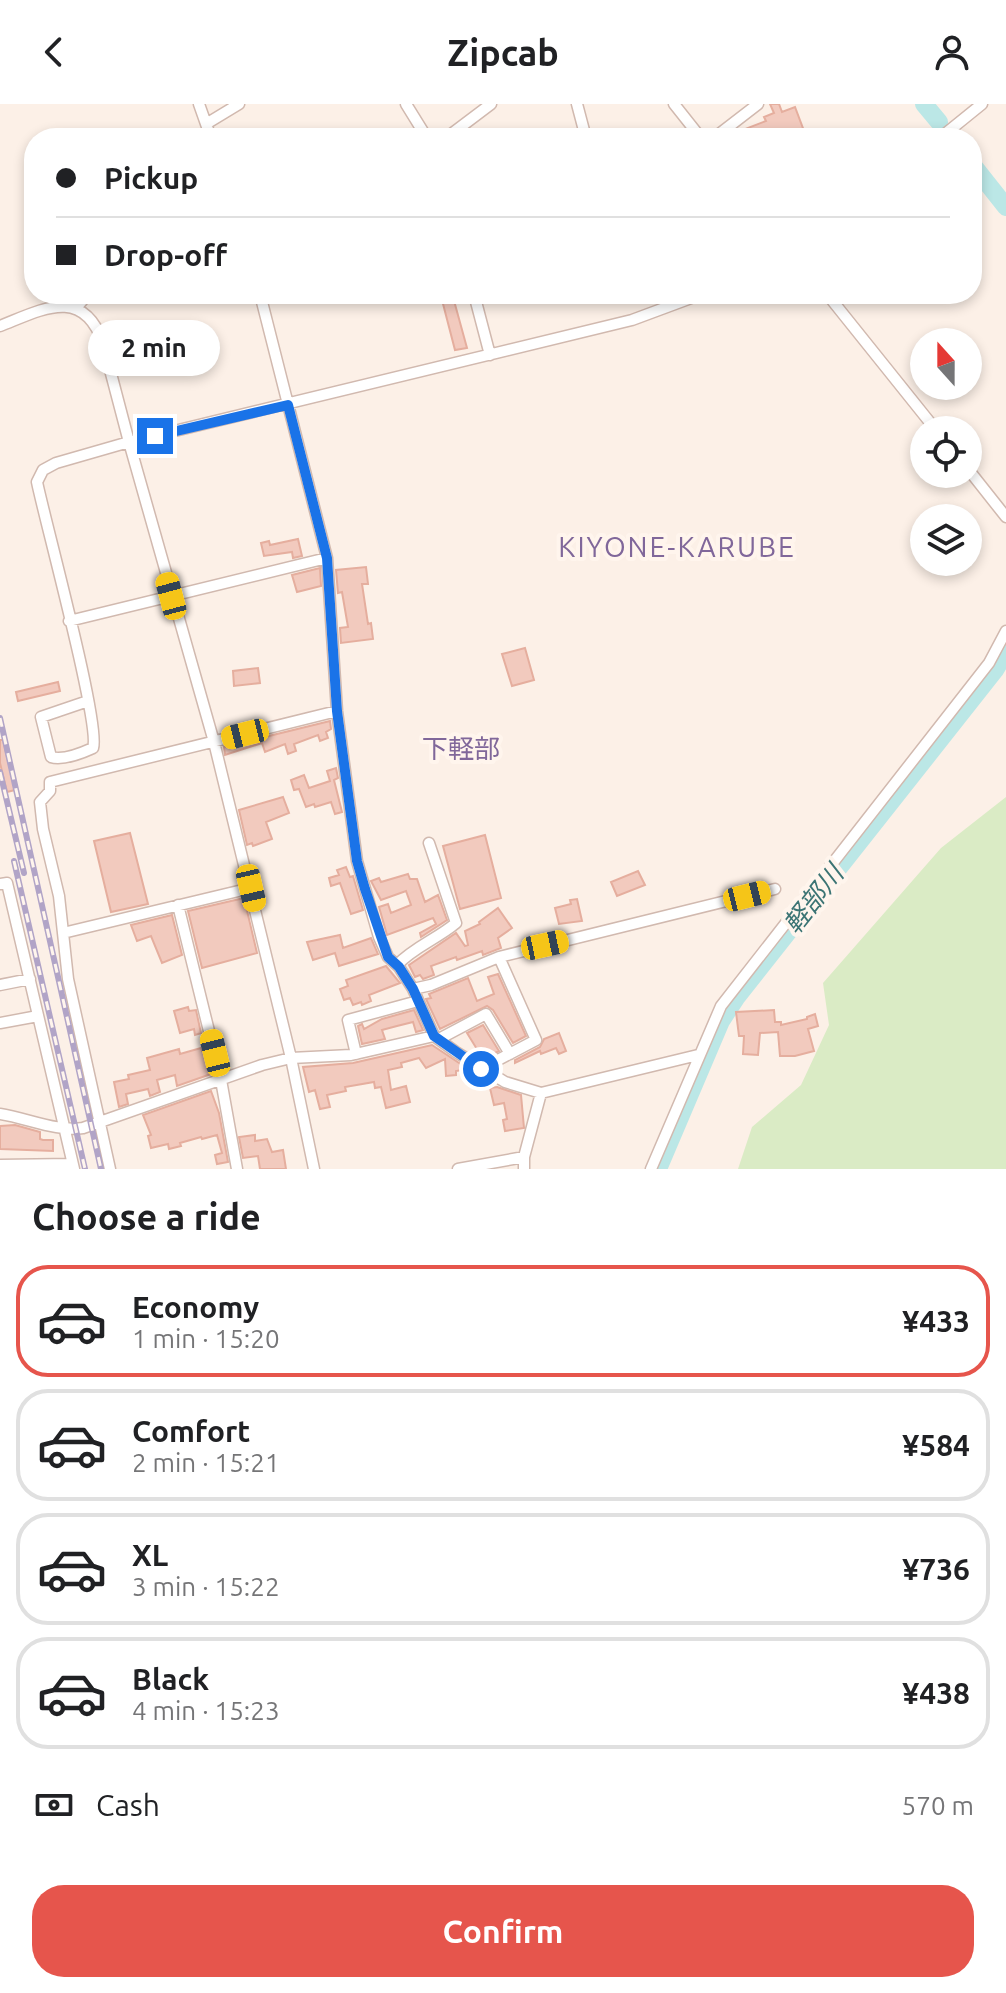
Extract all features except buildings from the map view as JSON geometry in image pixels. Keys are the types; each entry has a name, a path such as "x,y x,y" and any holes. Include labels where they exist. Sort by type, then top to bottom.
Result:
{"street":[{"path":"199,104 207,128"},
{"path":"206,124 239,104"},
{"path":"406,104 421,128"},
{"path":"459,128 491,104"},
{"path":"577,104 583,128"},
{"path":"674,104 693,128"},
{"path":"727,128 758,104"},
{"path":"952,128 982,104"},
{"path":"76,308 79,304"},
{"path":"263,304 327,558 337,711 357,861 379,937 388,957 413,989 436,1037 505,1082 541,1093 698,1055"},
{"path":"477,304 490,355"},
{"path":"88,701 41,717 51,757 56,759 93,748 95,741 88,701 37,482 43,470 56,463 129,442 632,320 675,304"},
{"path":"835,304 925,416"},
{"path":"0,326 52,306 76,308 98,327 214,742 291,1058 314,1169"},
{"path":"982,487 1006,517"},
{"path":"69,621 327,558"},
{"path":"651,1169 714,1017 728,995 989,663 1006,631"},
{"path":"110,1169 68,979 59,896 43,829 41,805 42,799 50,791 50,782 337,711"},
{"path":"397,965 410,951 443,934 456,923 429,843"},
{"path":"0,884 7,883 73,1166 0,1165"},
{"path":"63,933 251,888"},
{"path":"413,989 431,985 499,957 775,889"},
{"path":"178,905 221,1080 237,1169"},
{"path":"481,1069 536,1040 499,957"},
{"path":"0,985 30,979"},
{"path":"356,1054 348,1020 418,1001"},
{"path":"0,1114 27,1118 65,1130 92,1126 291,1058 356,1054 436,1037 486,1014 510,1054"},
{"path":"0,1023 38,1016"},
{"path":"458,1169 524,1163 541,1093"}],"green space":[{"path":"1006,797 1006,1169 738,1169 752,1127 801,1085 829,1025 823,983 941,848"}],"waterway":[{"name":"軽部川","path":"924,104 939,122"},
{"name":"軽部川","path":"982,177 1006,207"},
{"name":"軽部川","path":"658,1169 721,1021 736,998 995,670 1006,652"}],"railway":[{"path":"0,718 101,1169"},
{"path":"0,772 24,873"},
{"path":"14,861 85,1169"}],"district":[{"name":"KIYONE-KARUBE","path":"677,546"},
{"name":"下軽部","path":"461,748"}],"route":[{"path":"155,436 288,405 327,558 337,711 357,861 365,889 388,957 399,967 413,989 434,1036 481,1069"}]}
